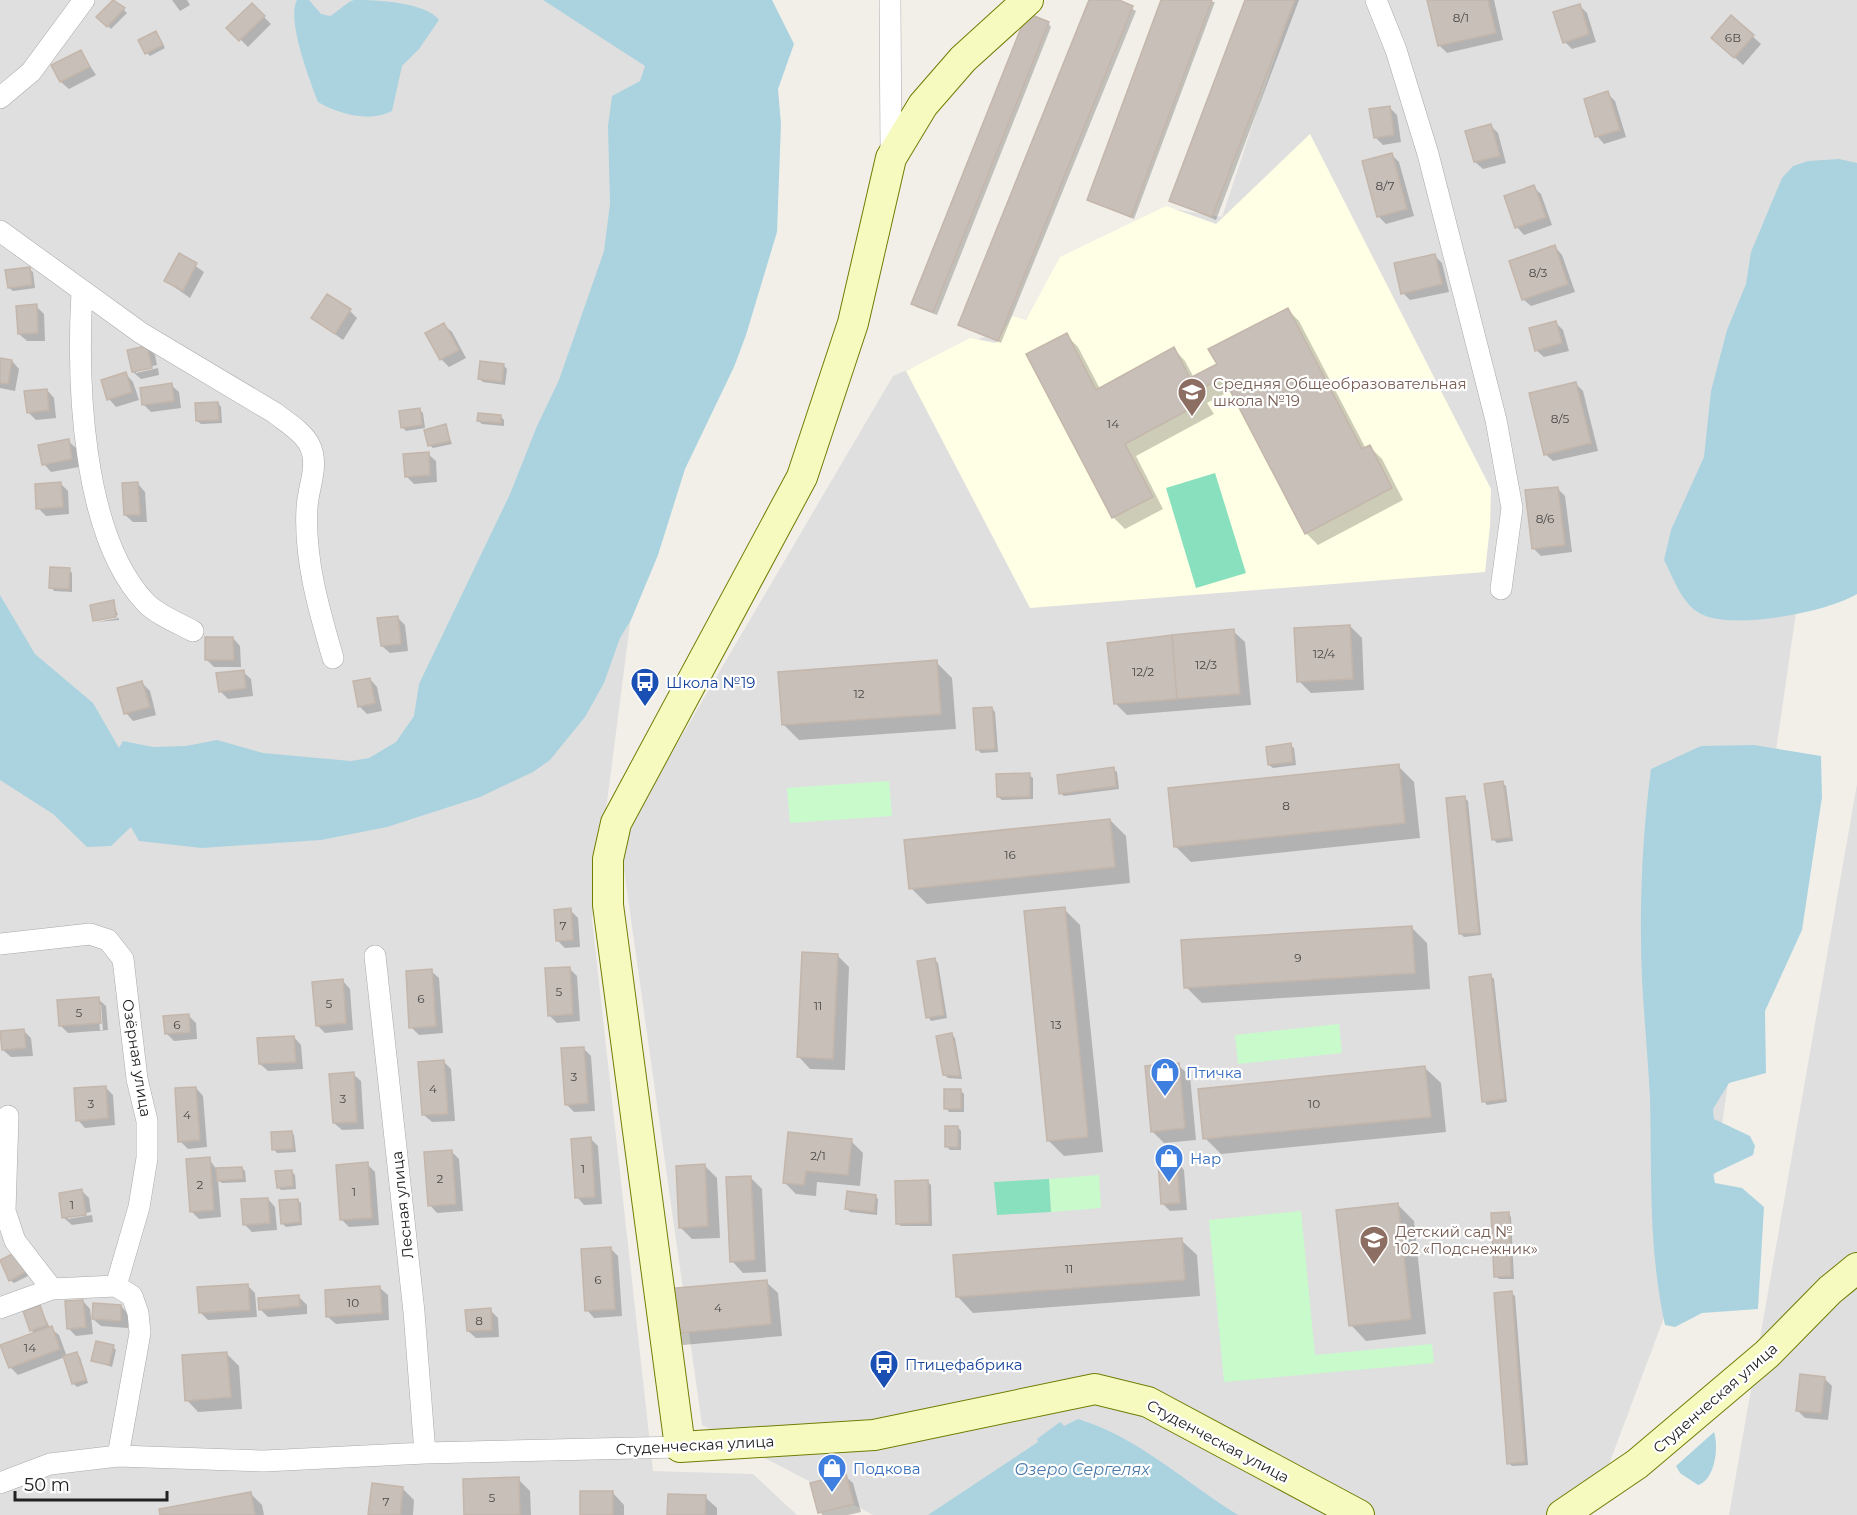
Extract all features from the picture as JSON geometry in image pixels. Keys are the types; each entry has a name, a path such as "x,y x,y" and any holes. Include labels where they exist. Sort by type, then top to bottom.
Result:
{"street":[{"path":"0,98 31,72 84,0"},
{"path":"680,1447 608,904 608,859 616,823 802,477 853,323 891,158 890,0"},
{"path":"891,158 930,97 963,59 1029,0"},
{"path":"1376,0 1396,50 1428,154 1496,420 1512,508 1501,589"},
{"path":"0,231 141,333 275,413 294,427 309,444 315,465 307,508 311,575 333,658"},
{"path":"82,292 79,346 90,474 113,551 130,582 147,604 193,631"},
{"name":"Озёрная улица","path":"0,944 90,934 108,940 123,959 137,1079 147,1121 147,1158 139,1207 116,1286"},
{"name":"Лесная улица","path":"375,957 414,1312 425,1453"},
{"path":"8,1116 5,1211 15,1241 52,1289"},
{"name":"Студенческая улица","path":"1563,1515 1637,1464 1767,1354 1830,1290 1857,1268"},
{"path":"0,1308 52,1289 116,1286 132,1296 138,1313 140,1333 118,1456"},
{"name":"Студенческая улица","path":"0,1483 50,1464 118,1456 264,1461 425,1453 680,1447 874,1435 1095,1389 1148,1402 1359,1515"}],"shaded area":[{"path":"0,0 716,0 695,118 592,919 653,1471 753,1474 797,1515 0,1515"},
{"path":"1294,0 1857,0 1857,233 1846,266 1713,1187 1590,1515 873,1515 702,1425 620,841 893,376 1031,317 1172,209 1222,217"},
{"name":"Средняя Общеобразовательная школа №19","path":"1310,134 1491,489 1485,572 1030,608 906,371 970,338 996,343 1012,316 1026,320 1060,257 1166,206 1216,224"},
{"path":"1857,784 1857,1515 1729,1515"}],"green space":[{"path":"1215,473 1246,573 1196,588 1166,488"},
{"path":"889,781 892,816 790,823 787,788"},
{"path":"1339,1024 1342,1053 1238,1064 1235,1035"},
{"path":"1099,1175 1101,1208 1051,1212 1049,1179"},
{"path":"1049,1179 1051,1212 997,1215 994,1182"},
{"path":"1301,1211 1315,1355 1432,1344 1434,1363 1224,1382 1209,1220"}],"water":[{"path":"297,0 309,0 321,14 330,16 354,0 400,3 423,9 439,20 419,49 402,66 392,111 383,115 355,116 318,102 297,35 294,9"},
{"path":"543,0 772,0 794,44 778,89 781,124 777,232 734,367 685,469 658,555 631,620 620,638 604,683 585,717 550,760 533,772 480,797 387,827 321,840 202,848 139,841 131,827 111,846 87,847 53,814 0,780 0,595 35,654 93,703 119,748 123,741 153,747 186,746 217,740 263,753 351,761 369,758 396,742 414,716 419,684 510,494 537,426 559,380 604,251 610,204 608,126 612,96 640,81 645,66"},
{"path":"1839,159 1857,163 1857,594 1824,607 1776,618 1729,620 1710,617 1690,606 1677,587 1664,560 1671,530 1704,457 1711,391 1727,330 1746,284 1751,252 1782,178 1793,166 1808,161"},
{"path":"1754,745 1821,756 1822,797 1802,930 1765,1011 1766,1073 1729,1083 1713,1109 1714,1119 1750,1136 1755,1146 1753,1155 1713,1174 1715,1183 1742,1188 1764,1207 1758,1309 1702,1313 1675,1327 1665,1325 1653,1239 1650,1098 1641,927 1643,847 1651,769 1701,746"},
{"name":"Озеро Сергелях","path":"1078,1419 1121,1437 1141,1449 1238,1515 928,1515 1038,1442 1037,1439 1060,1422 1064,1426"},
{"path":"1714,1432 1716,1454 1712,1470 1704,1482 1698,1485 1680,1473 1676,1466"}],"building":[{"path":"113,0 125,8 107,27 96,17"},
{"path":"1089,0 1119,0 1133,6 998,341 958,325"},
{"path":"1161,0 1212,0 1131,217 1087,200"},
{"path":"1245,0 1295,0 1212,217 1169,201"},
{"path":"1427,0 1488,0 1496,33 1438,46"},
{"path":"252,3 265,16 239,41 226,28"},
{"path":"1580,4 1589,34 1563,43 1553,12"},
{"path":"1027,13 1049,22 933,312 911,304"},
{"path":"1731,15 1754,35 1734,58 1711,38"},
{"path":"156,31 163,45 145,54 138,40"},
{"path":"81,50 90,67 60,82 51,65"},
{"path":"1608,91 1620,130 1595,137 1584,99"},
{"path":"1390,106 1394,135 1374,138 1369,109"},
{"path":"1491,124 1500,156 1474,162 1465,131"},
{"path":"1392,153 1407,209 1377,217 1362,161"},
{"path":"1534,185 1546,217 1515,228 1504,196"},
{"path":"1555,245 1568,284 1522,300 1509,261"},
{"path":"179,253 197,263 183,291 164,281"},
{"path":"1435,254 1442,284 1401,294 1394,263"},
{"path":"30,267 32,285 8,288 5,270"},
{"path":"327,294 351,309 335,334 311,318"},
{"path":"37,304 38,333 18,334 16,306"},
{"path":"1288,308 1362,449 1370,445 1392,488 1305,534 1223,377 1197,391 1203,402 1125,444 1153,497 1112,518 1026,354 1067,333 1096,390 1174,347 1190,378 1217,364 1208,349"},
{"path":"1556,321 1562,343 1535,351 1529,328"},
{"path":"444,323 459,350 440,360 425,333"},
{"path":"147,346 152,368 132,372 127,350"},
{"path":"0,358 12,360 8,384 0,383"},
{"path":"480,361 504,364 502,382 478,379"},
{"path":"126,372 132,392 107,400 101,380"},
{"path":"1576,382 1591,443 1544,455 1529,393"},
{"path":"172,383 174,401 142,405 140,388"},
{"path":"47,389 49,410 27,413 24,391"},
{"path":"218,402 219,420 196,421 195,403"},
{"path":"420,408 422,425 401,428 399,411"},
{"path":"478,413 501,415 501,423 477,421"},
{"path":"446,424 450,441 428,446 424,430"},
{"path":"69,439 72,459 42,465 38,445"},
{"path":"429,452 430,475 405,477 403,454"},
{"path":"61,482 63,507 36,509 35,484"},
{"path":"138,482 140,515 124,515 122,483"},
{"path":"1558,487 1565,545 1532,549 1525,490"},
{"path":"50,567 70,568 69,589 49,588"},
{"path":"114,600 116,617 93,621 90,605"},
{"path":"398,616 401,644 381,646 377,618"},
{"path":"1350,625 1353,679 1297,682 1294,628"},
{"path":"1234,629 1240,694 1177,699 1172,635"},
{"path":"1172,635 1177,699 1114,704 1107,643"},
{"path":"205,637 233,637 234,660 205,660"},
{"path":"937,660 941,714 782,725 778,672"},
{"path":"244,670 246,688 219,692 216,673"},
{"path":"370,678 375,703 358,707 353,681"},
{"path":"142,681 150,707 124,714 117,688"},
{"path":"992,707 995,749 976,750 973,708"},
{"path":"1291,743 1293,762 1268,765 1266,747"},
{"path":"1399,764 1405,823 1174,847 1168,788"},
{"path":"1114,767 1116,786 1059,794 1057,775"},
{"path":"1030,773 1030,797 997,797 996,774"},
{"path":"1503,781 1511,837 1492,840 1484,784"},
{"path":"1465,796 1479,933 1459,934 1446,798"},
{"path":"1110,819 1115,867 909,889 904,840"},
{"path":"1065,907 1088,1137 1047,1141 1024,911"},
{"path":"571,908 573,940 556,941 554,910"},
{"path":"1412,926 1415,973 1184,988 1181,940"},
{"path":"802,952 838,954 833,1059 797,1057"},
{"path":"935,958 944,1015 926,1018 917,961"},
{"path":"570,967 573,1014 548,1016 545,968"},
{"path":"432,969 436,1026 409,1028 406,971"},
{"path":"1491,974 1505,1099 1482,1102 1469,977"},
{"path":"343,979 346,1023 316,1026 312,982"},
{"path":"99,997 101,1023 59,1026 57,1000"},
{"path":"189,1014 190,1032 165,1034 163,1016"},
{"path":"24,1029 26,1048 2,1050 0,1031"},
{"path":"952,1033 960,1076 943,1075 936,1036"},
{"path":"294,1036 296,1062 259,1064 257,1038"},
{"path":"584,1047 588,1103 565,1105 561,1048"},
{"path":"444,1060 448,1114 422,1115 418,1062"},
{"name":"Птичка","path":"1179,1063 1185,1128 1151,1132 1145,1066"},
{"path":"1425,1066 1431,1117 1203,1139 1198,1089"},
{"path":"354,1072 357,1122 333,1123 329,1074"},
{"path":"106,1086 108,1118 76,1121 74,1088"},
{"path":"196,1087 200,1140 178,1142 175,1088"},
{"path":"944,1089 961,1089 961,1109 944,1109"},
{"path":"945,1126 958,1126 958,1147 945,1147"},
{"path":"292,1131 293,1149 272,1150 271,1132"},
{"path":"788,1132 852,1139 848,1175 806,1171 804,1185 783,1183"},
{"path":"591,1137 595,1197 575,1198 571,1139"},
{"path":"452,1150 456,1204 428,1206 424,1152"},
{"path":"210,1157 214,1210 190,1212 186,1159"},
{"name":"Нар","path":"1177,1161 1180,1203 1161,1204 1158,1162"},
{"path":"368,1162 372,1218 340,1220 336,1165"},
{"path":"705,1164 708,1226 679,1228 676,1166"},
{"path":"242,1167 243,1179 217,1181 216,1168"},
{"path":"292,1170 293,1186 277,1188 275,1171"},
{"path":"751,1176 755,1260 730,1262 726,1177"},
{"path":"928,1180 929,1223 896,1224 895,1181"},
{"path":"82,1189 86,1215 62,1218 59,1193"},
{"path":"847,1191 876,1195 874,1212 845,1209"},
{"path":"268,1198 270,1223 243,1225 241,1199"},
{"path":"298,1199 300,1222 281,1224 279,1200"},
{"name":"Детский сад № 102 «Подснежник»","path":"1398,1203 1411,1319 1349,1326 1336,1210"},
{"path":"1509,1212 1511,1276 1494,1277 1491,1213"},
{"path":"1182,1238 1185,1280 956,1297 953,1255"},
{"path":"611,1247 615,1309 585,1311 581,1249"},
{"path":"16,1252 26,1272 9,1281 0,1260"},
{"path":"767,1280 771,1324 670,1334 666,1289"},
{"path":"248,1284 250,1310 199,1313 197,1287"},
{"path":"380,1286 382,1313 326,1317 325,1290"},
{"path":"1512,1291 1525,1462 1507,1464 1494,1293"},
{"path":"299,1295 300,1306 259,1310 258,1298"},
{"path":"83,1300 86,1327 67,1329 65,1301"},
{"path":"93,1303 121,1305 121,1321 92,1319"},
{"path":"40,1305 47,1325 30,1331 23,1311"},
{"path":"491,1308 492,1330 467,1331 465,1310"},
{"path":"52,1326 60,1349 9,1368 0,1345"},
{"path":"96,1341 114,1345 109,1365 91,1361"},
{"path":"77,1352 86,1380 72,1384 63,1356"},
{"path":"227,1352 231,1397 185,1401 182,1355"},
{"path":"1800,1374 1825,1377 1821,1413 1796,1411"},
{"name":"Подкова","path":"846,1474 854,1504 818,1513 810,1483"},
{"path":"519,1477 520,1515 464,1515 463,1479"},
{"path":"372,1483 403,1487 400,1515 368,1515"},
{"path":"580,1491 613,1491 613,1515 580,1515"},
{"path":"251,1492 255,1515 160,1515 159,1509"},
{"path":"668,1494 706,1495 705,1515 667,1515"}],"place":[{"name":"Средняя Общеобразовательная школа №19","path":"1192,418"},
{"name":"Школа №19","path":"645,708"},
{"name":"Птичка","path":"1165,1098"},
{"name":"Нар","path":"1169,1184"},
{"name":"Детский сад № 102 «Подснежник»","path":"1374,1266"},
{"name":"Птицефабрика","path":"884,1390"},
{"name":"Подкова","path":"832,1494"}]}
